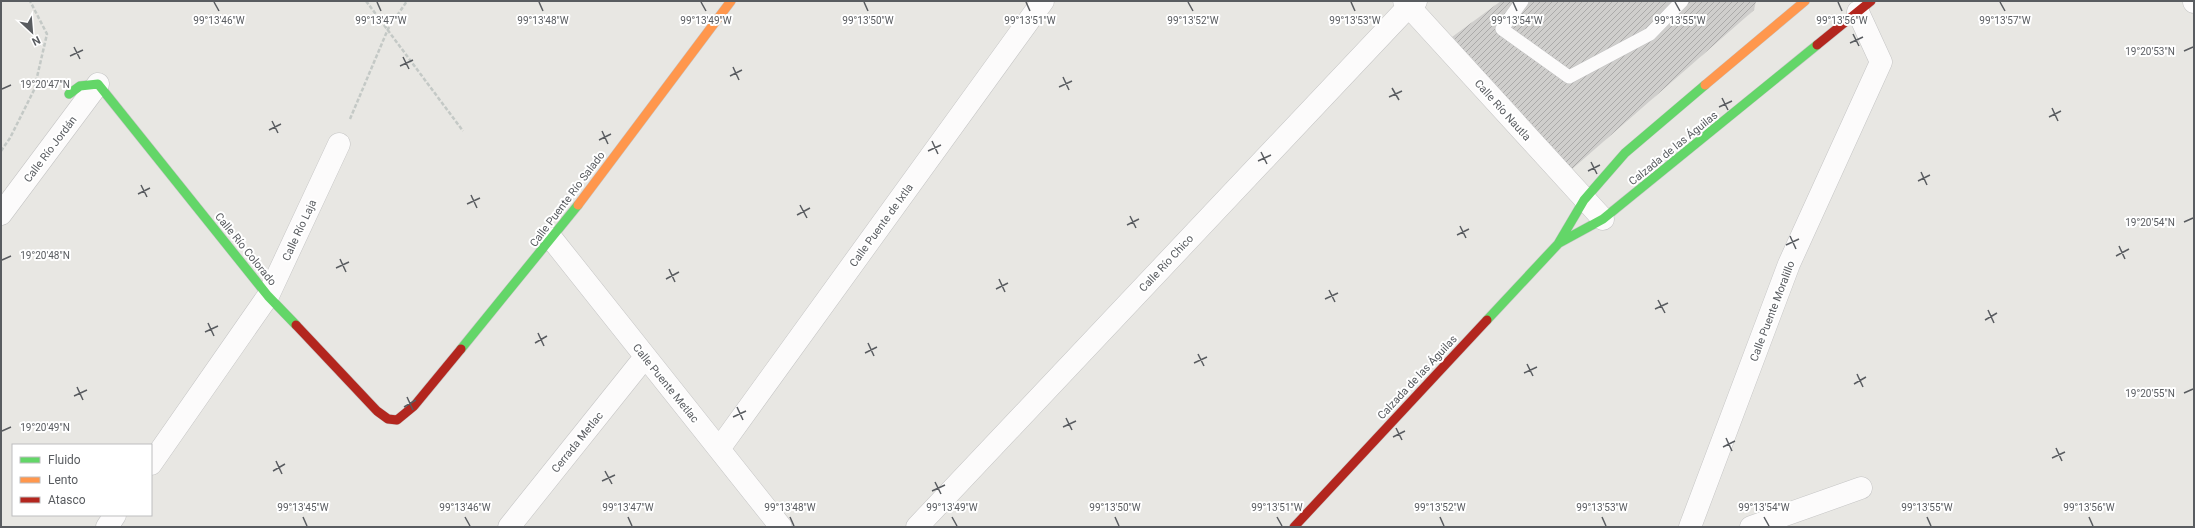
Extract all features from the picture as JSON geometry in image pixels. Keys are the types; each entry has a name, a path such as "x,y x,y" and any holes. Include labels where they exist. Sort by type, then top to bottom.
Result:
{"main road":[{"name":"Calle Puente Río Salado","path":"414,406 552,239 732,1"},
{"name":"Calzada de las Águilas","path":"1294,527 1558,244 1584,200 1625,153 1805,1"},
{"name":"Calzada de las Águilas","path":"1558,244 1603,219 1864,6"},
{"path":"69,94 80,86 98,84"},
{"name":"Calle Río Colorado","path":"98,84 268,296 377,411 388,419 397,420 414,406"}],"street":[{"name":"Calle Puente de Ixtla","path":"719,449 1043,1"},
{"name":"Calle Río Nautla","path":"1410,3 1584,200 1603,219"},
{"name":"Calle Río Chico","path":"917,527 1410,3"},
{"name":"Calle Puente Moralillo","path":"1690,527 1789,264 1880,62 1864,6"},
{"name":"Calle Río Jordán","path":"1,214 98,84"},
{"name":"Calle Río Laja","path":"152,463 268,296 339,144"},
{"name":"Calle Puente Metlac","path":"552,239 781,527"},
{"name":"Cerrada Metlac","path":"509,527 645,357"},
{"path":"1751,527 1861,488"},
{"path":"107,527 115,516"}],"lane":[{"path":"1522,1 1502,29 1569,77 1650,34 1682,1"}],"path":[{"path":"1,151 10,138 34,90 47,34 30,1"},
{"path":"366,1 463,130"},
{"path":"339,144 388,29 407,1"}],"building":[{"path":"1501,1 1756,1 1754,10 1571,170 1452,37"}],"traffic: fast":[{"path":"1559,243 1603,219 1817,45"},
{"path":"69,94 80,86 98,84 268,296 296,325"},
{"path":"1487,320 1558,244 1584,200 1625,153 1705,85"},
{"path":"461,349 578,205"}],"traffic: slow":[{"path":"578,205 731,1"},
{"path":"1705,85 1805,1"}],"traffic: jam":[{"path":"1817,45 1871,1"},
{"path":"1294,527 1487,320"},
{"path":"296,325 377,411 388,419 397,420 414,406 461,349"}]}
